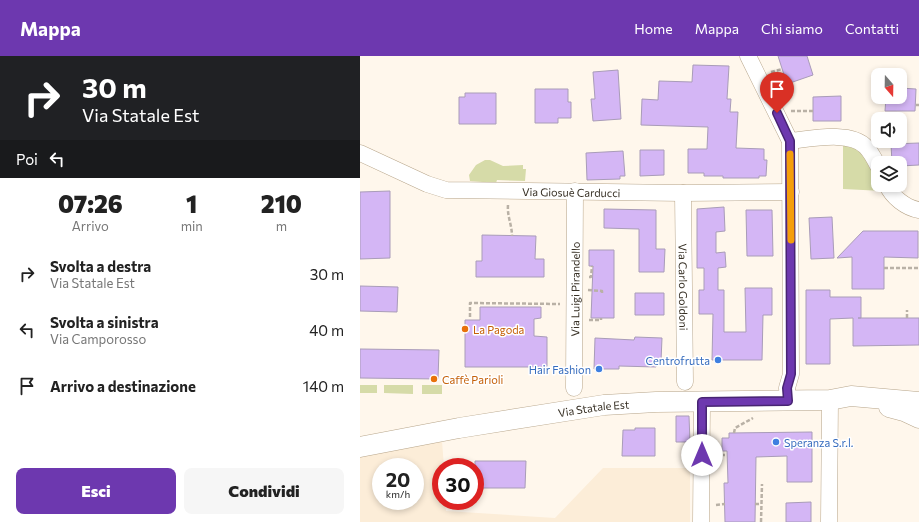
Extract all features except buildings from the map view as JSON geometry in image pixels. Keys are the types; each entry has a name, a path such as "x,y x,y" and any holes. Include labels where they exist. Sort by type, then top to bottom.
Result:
{"street":[{"path":"748,56 790,141 791,374 787,388 788,401"},
{"path":"790,141 831,137 856,140 866,146 872,156"},
{"name":"Via Giosuè Carducci","path":"360,153 427,184 446,190 683,193 791,192"},
{"name":"Via Luigi Pirandello","path":"574,388 575,191"},
{"path":"891,192 904,204 919,210"},
{"name":"Via Carlo Goldoni","path":"683,193 685,382"},
{"name":"Via Statale Est","path":"360,447 460,428 604,405 656,402 830,400 851,396 919,402"},
{"path":"829,522 830,400"},
{"name":"Via Statale Est","path":"830,400 851,404 895,408 919,418"},
{"path":"701,522 702,402"}],"path":[{"path":"785,111 813,111"},
{"path":"508,199 507,212 512,227 512,236"},
{"path":"884,268 919,268"},
{"path":"583,290 602,290 602,292"},
{"path":"470,318 470,303 566,304"},
{"path":"907,310 907,318"},
{"path":"583,320 601,320 601,318"},
{"path":"734,433 735,428 754,418 754,415"},
{"path":"761,522 762,484"},
{"path":"755,504 761,504"}],"shaded area":[{"path":"442,441 443,458 432,458 432,510 555,518 603,468 690,468 690,522 360,522 360,453"}],"green space":[{"path":"843,144 856,148 869,160 871,163 871,190 843,189"},
{"path":"485,160 490,160 503,166 523,165 523,169 526,169 525,181 497,180 496,183 470,181 469,175 476,165"},
{"path":"360,385 377,385 377,393 360,393"},
{"path":"384,385 413,385 413,394 384,393"},
{"path":"422,385 442,385 442,394 422,394"}],"slow traffic":[{"path":"790,154 791,240"}],"place":[{"name":"La Pagoda","path":"465,329"},
{"name":"Centrofrutta","path":"718,360"},
{"name":"Hair Fashion","path":"599,369"},
{"name":"Caffè Parioli","path":"434,379"},
{"name":"Speranza S.r.l.","path":"776,442"}],"route":[{"path":"702,455 702,402 788,401 787,388 791,374 790,141 777,113"}]}
